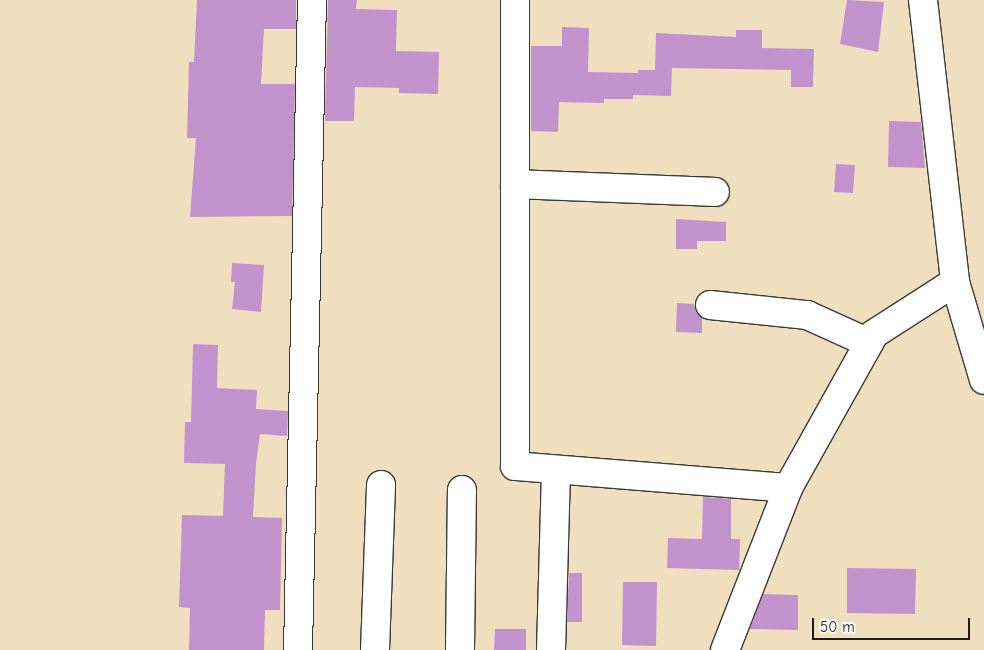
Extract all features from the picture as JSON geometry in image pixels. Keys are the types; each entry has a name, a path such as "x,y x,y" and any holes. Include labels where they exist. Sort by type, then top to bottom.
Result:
{"street":[{"path":"298,650 312,0"},
{"path":"515,0 515,466 788,488"},
{"path":"923,0 955,282 984,380"},
{"path":"515,184 715,192"},
{"path":"725,650 788,488 874,334 955,282"},
{"path":"710,305 807,315 869,343"},
{"path":"551,650 556,470"},
{"path":"375,650 380,485"},
{"path":"460,650 462,490"}],"building":[{"path":"197,0 296,0 296,29 264,29 261,84 295,84 292,216 190,217 196,138 187,138 189,62 194,62"},
{"path":"328,0 357,0 356,9 397,10 396,51 439,52 438,94 399,93 399,88 355,87 354,121 325,121"},
{"path":"847,0 884,2 878,52 840,44"},
{"path":"562,27 589,28 588,72 638,73 638,70 655,70 656,33 736,37 736,30 762,30 762,48 814,49 813,87 791,87 791,70 672,68 671,96 633,95 633,99 604,99 604,103 559,102 558,132 531,131 531,46 562,46"},
{"path":"889,121 921,122 925,168 888,167"},
{"path":"836,164 855,165 853,193 834,192"},
{"path":"676,219 726,222 726,241 697,241 697,249 676,249"},
{"path":"232,263 264,265 261,312 232,309 235,282 231,282"},
{"path":"677,303 694,304 696,312 702,318 702,333 676,332"},
{"path":"193,344 218,345 217,388 257,390 256,409 288,411 287,436 260,434 256,463 253,517 282,518 280,610 265,610 264,650 189,650 190,608 179,607 182,515 223,516 225,464 184,463 185,422 191,422"},
{"path":"703,497 731,499 731,539 740,539 739,570 667,568 668,538 702,539"},
{"path":"847,568 916,569 915,614 847,613"},
{"path":"569,573 582,573 582,622 567,622"},
{"path":"623,582 657,582 656,646 622,645"},
{"path":"763,594 798,595 798,630 750,629"},
{"path":"495,629 526,629 526,650 494,650"}]}
